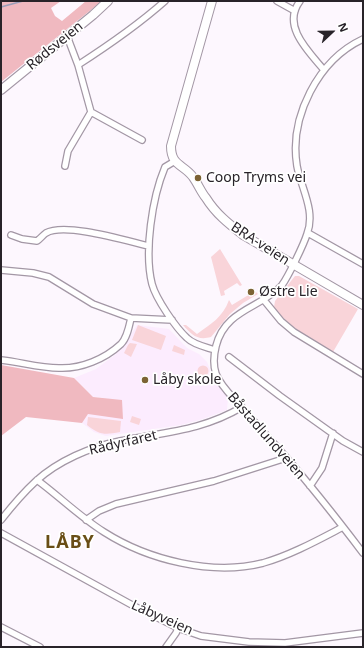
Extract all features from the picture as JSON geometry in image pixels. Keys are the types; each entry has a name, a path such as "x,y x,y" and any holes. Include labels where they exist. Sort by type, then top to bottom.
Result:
{"main road":[{"name":"Rødsveien","path":"1,90 94,15 108,1"},
{"path":"175,161 171,151 171,146 212,1"},
{"name":"BRA-veien","path":"175,161 192,176 210,205 228,224 243,236 363,305"}],"street":[{"path":"78,65 120,37 165,1"},
{"path":"277,1 295,11"},
{"path":"300,1 295,11 293,20 294,30 324,70"},
{"path":"67,36 78,65 91,112 142,140"},
{"path":"363,39 355,42 324,70 307,98 298,131 296,153 300,178 310,218 308,233 363,264"},
{"path":"65,166 68,151 91,112"},
{"path":"175,161 165,167 155,198 149,246 152,286 172,320 187,338 200,345 215,350"},
{"path":"11,235 22,239 36,241 46,233 64,229 94,233 149,246"},
{"name":"Båstadlundveien","path":"308,233 281,285 263,299 246,308 231,320 222,331 217,340 215,350 214,362 216,374 226,390 310,486 363,552"},
{"path":"356,260 363,257"},
{"path":"1,270 33,273 49,277 93,304 131,318 172,320"},
{"path":"263,299 282,321 294,332 363,374"},
{"path":"1,360 58,368 90,364 122,343 128,330 131,318"},
{"path":"229,357 343,441 363,452"},
{"name":"Rådyrfaret","path":"1,520 22,494 37,480 59,465 94,449 119,441 182,431 215,422 242,407"},
{"path":"310,486 322,468 333,433"},
{"path":"86,520 99,511 116,504 214,482 286,458"},
{"path":"37,480 104,533 143,553 192,566 232,567 250,565 274,559 343,527"},
{"name":"Låbyveien","path":"1,533 110,594 178,628 201,636 267,643 285,643 363,633"},
{"path":"1,627 40,647"},
{"path":"166,647 178,628"}],"shaded area":[{"path":"1,1 61,1 51,8 55,16 62,21 86,1 102,1 1,82"},
{"path":"220,249 242,285 240,286 237,283 224,291 225,295 221,296 211,257"},
{"path":"295,276 299,276 358,309 333,352 294,327 274,307 275,301"},
{"path":"255,291 258,294 243,303 230,314 211,337 202,338 195,336 183,325 186,325 197,334 220,316 229,300 232,305"},
{"name":"Låby skole","path":"137,325 169,329 187,348 199,354 207,362 216,383 228,398 227,410 181,425 106,436 94,432 82,423 88,414 104,398 93,397 74,378 96,369 116,354"},
{"path":"138,325 166,336 161,350 132,340"},
{"path":"130,343 137,344 131,357 124,353"},
{"path":"174,345 185,350 184,355 172,351"},
{"path":"1,365 74,378 93,397 122,400 123,419 88,414 82,423 26,417 1,436"},
{"path":"203,365 207,367 209,371 207,375 203,377 199,375 197,371 199,367"},
{"path":"132,416 141,419 139,425 130,422"},
{"path":"88,417 121,421 120,432 106,434 95,431 87,425"}],"waterway":[{"path":"1,7 23,1"}],"place":[{"name":"Coop Tryms vei","path":"198,178"},
{"name":"Østre Lie","path":"251,292"},
{"name":"Låby skole","path":"145,380"}],"district":[{"name":"LÅBY","path":"70,543"}]}
